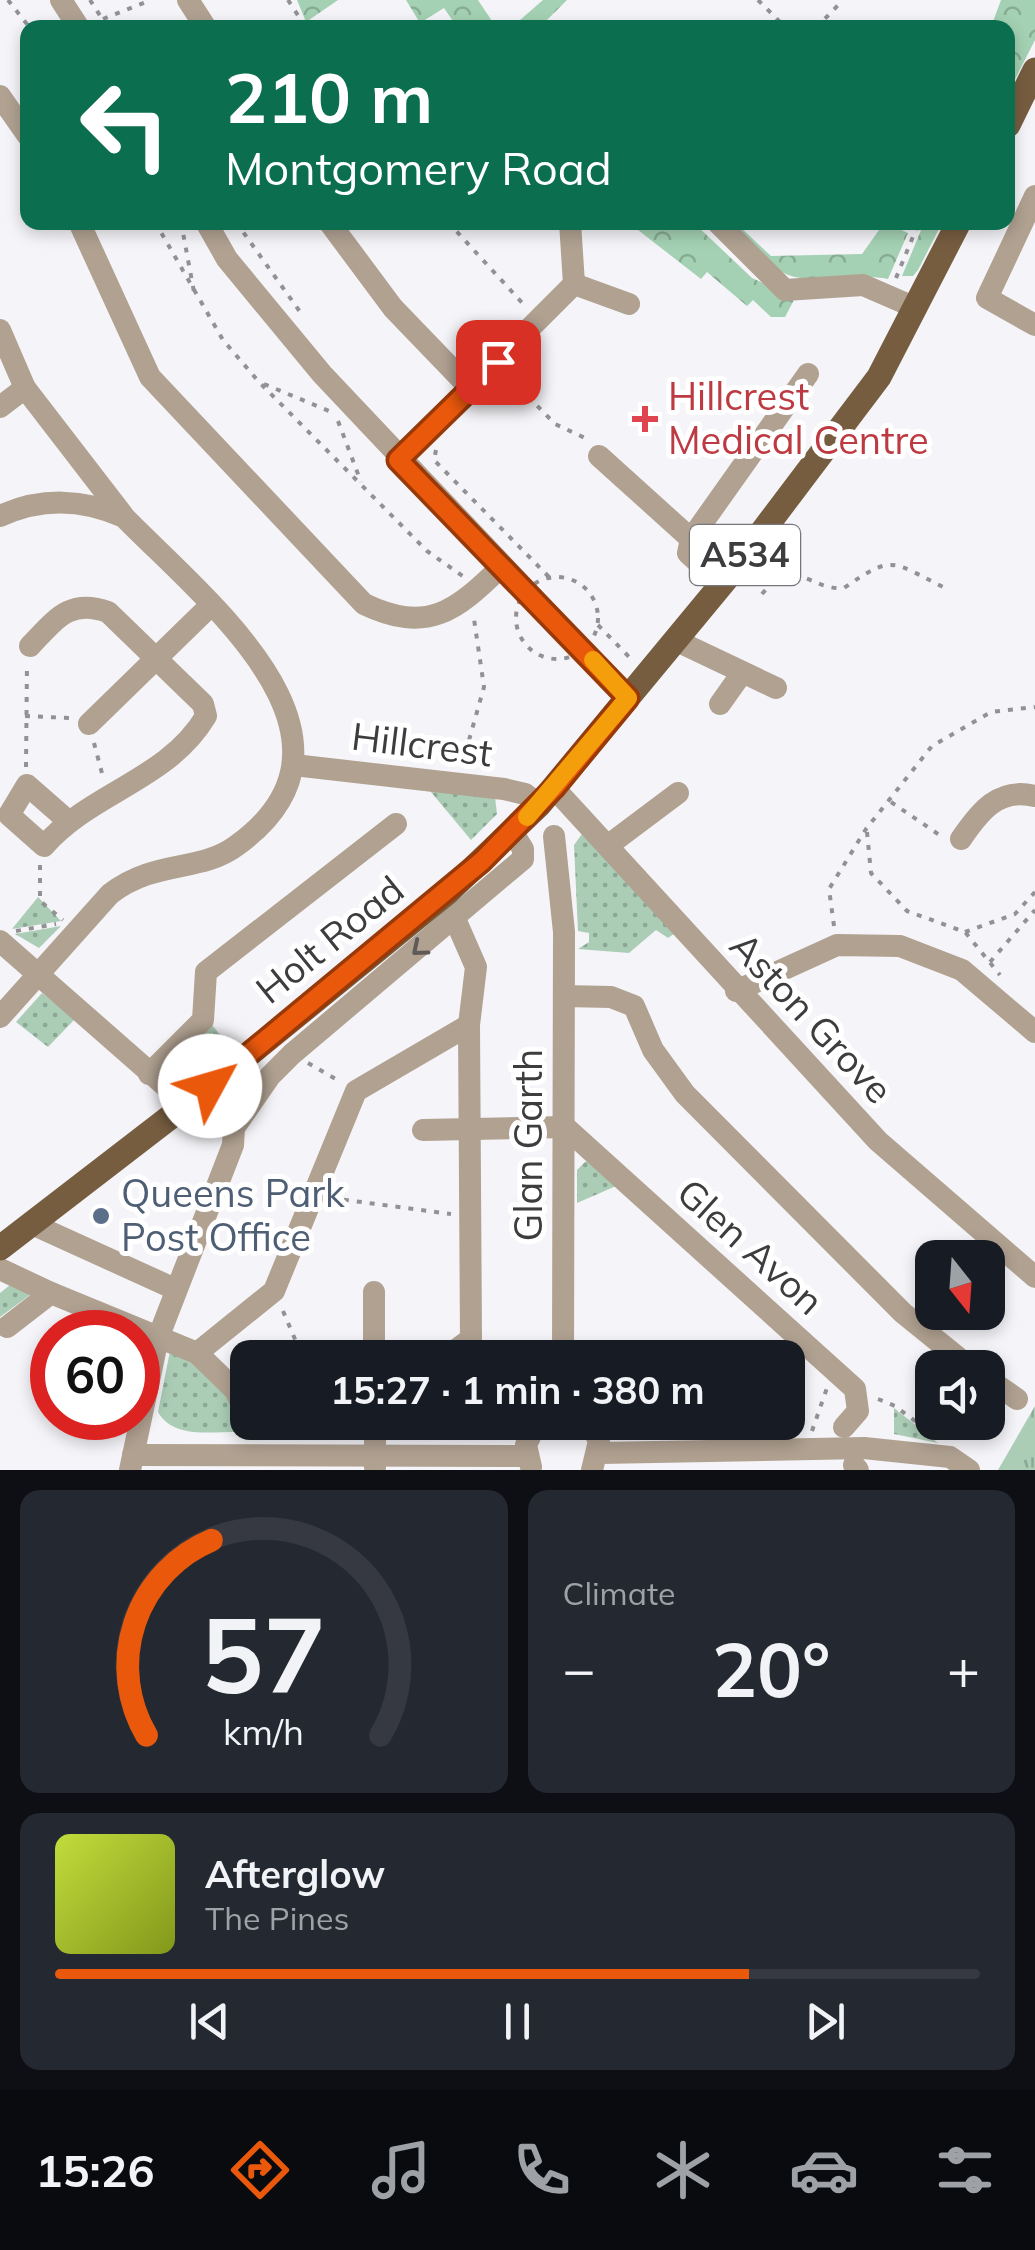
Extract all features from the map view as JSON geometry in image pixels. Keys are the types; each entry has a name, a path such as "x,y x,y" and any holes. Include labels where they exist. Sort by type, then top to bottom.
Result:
{"main road":[{"path":"1015,111 1035,70"},
{"name":"Holt Road","path":"0,1248 210,1086 448,892 547,796 722,584 879,376 955,230"}],"street":[{"path":"0,96 20,125"},
{"path":"1035,196 987,298 1035,325"},
{"path":"83,230 150,377 364,604 395,618 428,620 477,591 502,566"},
{"path":"211,230 272,317 398,460 628,698"},
{"path":"336,230 393,308 470,389"},
{"path":"398,460 574,284 571,230"},
{"path":"725,230 785,290 863,285 916,308"},
{"path":"574,284 629,304"},
{"path":"0,330 26,388 124,517 210,606 280,693 292,727 294,765 271,815 252,834 232,850 207,860 153,869 130,879 110,894 0,1017"},
{"path":"722,584 688,553 692,539 808,374"},
{"path":"0,407 26,388"},
{"path":"599,456 692,539"},
{"path":"0,516 40,504 66,502 94,504 124,517"},
{"path":"30,646 68,607 90,605 108,612 204,704 206,716 166,763 116,795 66,820 44,846 9,815 27,784 66,820"},
{"path":"90,724 210,606"},
{"path":"676,640 776,688"},
{"path":"720,704 742,673"},
{"name":"Hillcrest","path":"294,765 547,796"},
{"path":"960,839 994,800 1016,792 1035,796"},
{"path":"610,844 678,794"},
{"name":"Aston Grove","path":"547,796 610,844 736,991 878,1141 1035,1276"},
{"path":"149,1074 202,1020 206,972 396,824"},
{"name":"Holt Road","path":"160,1332 233,1145 234,1128 270,1076 522,859 523,848 513,832"},
{"name":"Glan Garth","path":"554,836 564,932 563,1340"},
{"path":"455,919 476,966 469,1025 469,1340"},
{"path":"0,938 186,1105"},
{"path":"736,991 837,946 900,946 962,970 1035,1032"},
{"path":"564,996 611,997 634,1006 653,1050 684,1094 903,1313 949,1350"},
{"path":"197,1353 274,1291 356,1091 469,1025"},
{"path":"210,1086 234,1128"},
{"path":"423,1130 565,1128"},
{"name":"Glen Avon","path":"565,1128 854,1389"},
{"path":"32,1224 175,1289"},
{"path":"0,1269 91,1310"},
{"path":"374,1292 374,1340"},
{"path":"7,1326 51,1293"},
{"path":"160,1339 197,1353 230,1385"},
{"path":"844,1427 858,1411 854,1389"},
{"path":"1005,1390 1017,1398"},
{"path":"596,1462 811,1449 859,1461 959,1464"},
{"path":"131,1462 530,1463"}],"path":[{"path":"8,0 24,20"},
{"path":"90,0 102,19 152,0"},
{"path":"758,0 774,20"},
{"path":"824,20 843,0"},
{"path":"159,230 223,340 362,486 444,567 477,591 484,688 456,784"},
{"path":"182,230 194,294"},
{"path":"242,230 305,318"},
{"path":"454,230 481,264 540,321"},
{"path":"890,294 916,230"},
{"path":"498,362 555,424 586,437 599,456"},
{"path":"260,382 336,414 362,486"},
{"path":"428,431 438,440 434,460 550,578 572,580 585,588 596,605 598,626 647,675"},
{"path":"762,594 781,576 796,575 844,588 875,566 896,564 943,587"},
{"path":"27,784 24,666 37,652 30,646"},
{"path":"837,946 829,889 866,830 932,746 991,712 1035,707"},
{"path":"25,716 64,716 90,724 100,773 116,795"},
{"path":"890,801 944,838 960,839"},
{"path":"866,830 871,873 907,911 965,932 1010,988"},
{"path":"0,938 66,922 40,902 38,875 44,846"},
{"path":"965,932 1014,914 1035,892"},
{"path":"990,962 1035,910"},
{"path":"292,1054 356,1091"},
{"path":"312,1195 470,1216"},
{"path":"274,1291 295,1340"},
{"path":"811,1449 810,1435 834,1370"},
{"path":"854,1389 895,1406 946,1444 959,1464"}],"green space":[{"path":"297,0 338,0 309,20 305,20"},
{"path":"406,0 478,0 491,20 452,20 444,8 418,20"},
{"path":"543,0 567,0 547,20 520,20"},
{"path":"1001,0 1035,0 1035,40 1015,79 1015,20 994,20"},
{"path":"638,230 701,230 752,278 795,298 785,317 771,317 753,300 747,306 707,272 701,279"},
{"path":"733,230 743,230 771,256 862,254 879,230 908,233 888,279 798,278 757,254"},
{"path":"921,230 938,230 918,270 913,276 902,276"},
{"path":"426,786 495,797 497,814 471,840"},
{"path":"582,834 681,929 668,938 656,930 629,953 578,949 589,942 589,933 578,931 574,845"},
{"path":"38,897 61,921 12,929"},
{"path":"61,926 39,948 15,934"},
{"path":"42,993 75,1019 48,1047 16,1022"},
{"path":"208,1020 230,1047 191,1077 181,1075 173,1060"},
{"path":"586,1161 623,1183 577,1203 577,1170"},
{"path":"15,1281 38,1289 0,1317 0,1293"},
{"path":"171,1346 197,1354 230,1401 230,1432 196,1432 174,1427 160,1415"},
{"path":"1035,1406 1035,1470 998,1470"},
{"path":"894,1408 915,1425 915,1438 894,1434"}],"slow traffic":[{"path":"527,817 628,698 593,660"}],"place":[{"name":"Hillcrest Medical Centre","path":"645,419"},
{"name":"Queens Park Post Office","path":"101,1216"}],"route":[{"path":"210,1086 482,861 554,788 628,698 398,460 498,362"}]}
